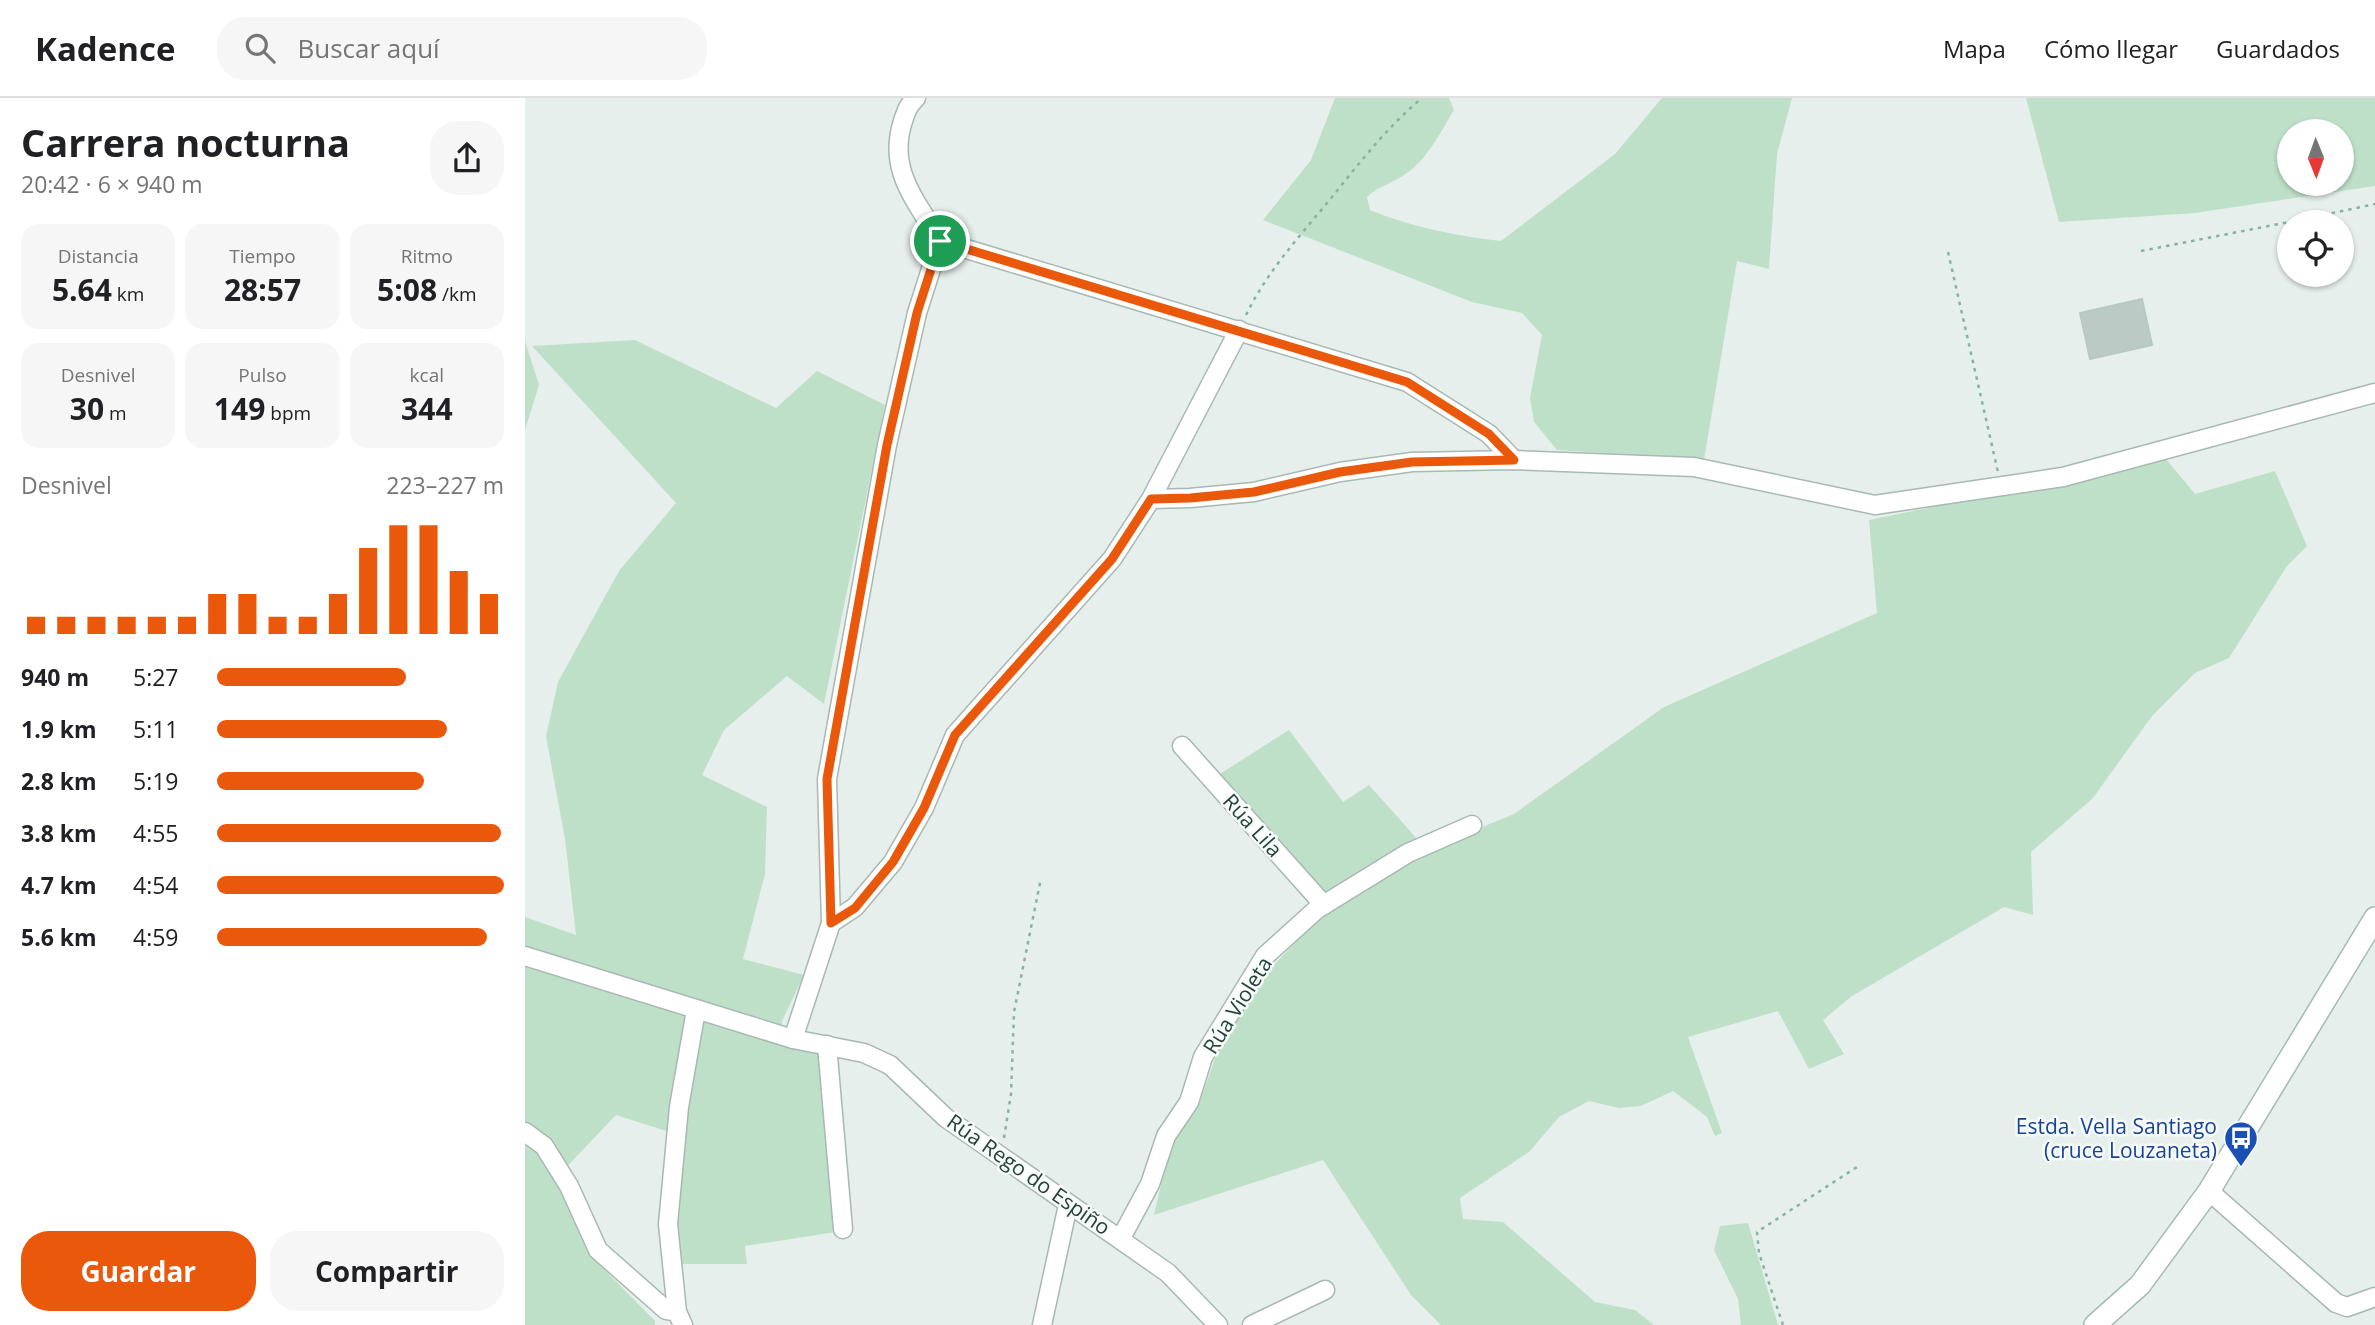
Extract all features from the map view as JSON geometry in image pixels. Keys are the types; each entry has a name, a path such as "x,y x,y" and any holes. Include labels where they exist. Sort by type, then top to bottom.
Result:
{"main road":[{"path":"2095,1325 2140,1285 2209,1191 2375,918"}],"street":[{"path":"916,98 908,105 898,135 898,166 940,241 1068,282 1239,330 1407,382 1489,434 1514,460"},
{"path":"793,1039 831,923 827,779 887,445 917,313 940,241"},
{"path":"831,923 855,908 893,862 924,808 955,735 1112,559 1151,499 1239,330"},
{"path":"1151,499 1254,492 1340,472 1412,462 1514,460 1694,467 1875,506 2002,488 2193,444 2375,393"},
{"name":"Rúa Lila","path":"1182,746 1324,905"},
{"name":"Rúa Violeta","path":"1122,1238 1150,1184 1165,1136 1189,1102 1203,1057 1265,957 1324,905 1408,853 1472,825"},
{"name":"Rúa Rego do Espiño","path":"525,956 793,1039 864,1052 890,1065 946,1118 1068,1205 1122,1238 1168,1273 1218,1325"},
{"path":"680,1318 668,1224 679,1107 696,1010"},
{"path":"827,1045 843,1229"},
{"path":"525,1132 544,1146 569,1186 598,1250 666,1310 680,1318"},
{"path":"2209,1191 2336,1303 2347,1307 2375,1297"},
{"path":"1042,1325 1068,1205"},
{"path":"1252,1325 1325,1290"}],"path":[{"path":"1239,330 1260,286 1282,258 1373,146 1422,98"},
{"path":"2347,210 2375,204"},
{"path":"2141,251 2277,225"},
{"path":"1948,252 2002,488"},
{"path":"1001,1158 1011,1094 1014,1012 1041,878"},
{"path":"1783,1325 1759,1253 1757,1232 1860,1165"}],"green space":[{"path":"1335,98 1449,98 1454,110 1432,146 1412,169 1367,197 1370,210 1434,230 1501,241 1615,154 1662,98 1792,98 1777,154 1769,269 1737,261 1704,460 1557,450 1534,422 1530,398 1542,335 1522,313 1472,302 1263,220 1311,160"},
{"path":"2026,98 2375,98 2375,186 2354,189 2354,119 2277,119 2277,196 2308,196 2195,213 2059,222"},
{"path":"635,340 776,408 817,371 885,405 824,704 787,676 724,730 702,775 767,807 765,874 743,959 804,975 782,1021 781,1046 819,1047 836,1232 745,1246 747,1264 670,1264 679,1135 616,1115 556,1178 596,1261 655,1321 655,1325 525,1325 525,917 576,935 565,839 546,736 558,682 619,571 676,503 532,346"},
{"path":"525,341 539,385 525,430"},
{"path":"2166,459 2195,494 2275,471 2307,546 2287,566 2229,658 2195,673 2152,716 2093,798 2031,852 2033,915 2004,907 1852,996 1823,1020 1844,1054 1809,1069 1778,1011 1688,1037 1722,1133 1715,1136 1707,1117 1673,1091 1641,1106 1619,1108 1589,1101 1559,1117 1529,1152 1460,1198 1463,1219 1503,1222 1595,1302 1635,1310 1654,1325 1441,1325 1411,1295 1323,1160 1154,1215 1170,1145 1198,1106 1224,1034 1271,968 1325,911 1212,779 1289,730 1343,802 1369,785 1419,841 1458,837 1514,814 1664,707 1877,613 1869,520"},
{"path":"1748,1223 1778,1325 1741,1325 1738,1299 1714,1250 1720,1226"}],"building":[{"path":"2142,299 2152,345 2090,359 2080,313"}],"place":[{"name":"Estda. Vella Santiago (cruce Louzaneta)","path":"2241,1168"}],"route":[{"path":"940,241 1068,282 1239,330 1407,382 1489,434 1514,460 1412,462 1340,472 1254,492 1151,499 1112,559 955,735 924,808 893,862 855,908 831,923 827,779 887,445 917,313 940,241"}]}
